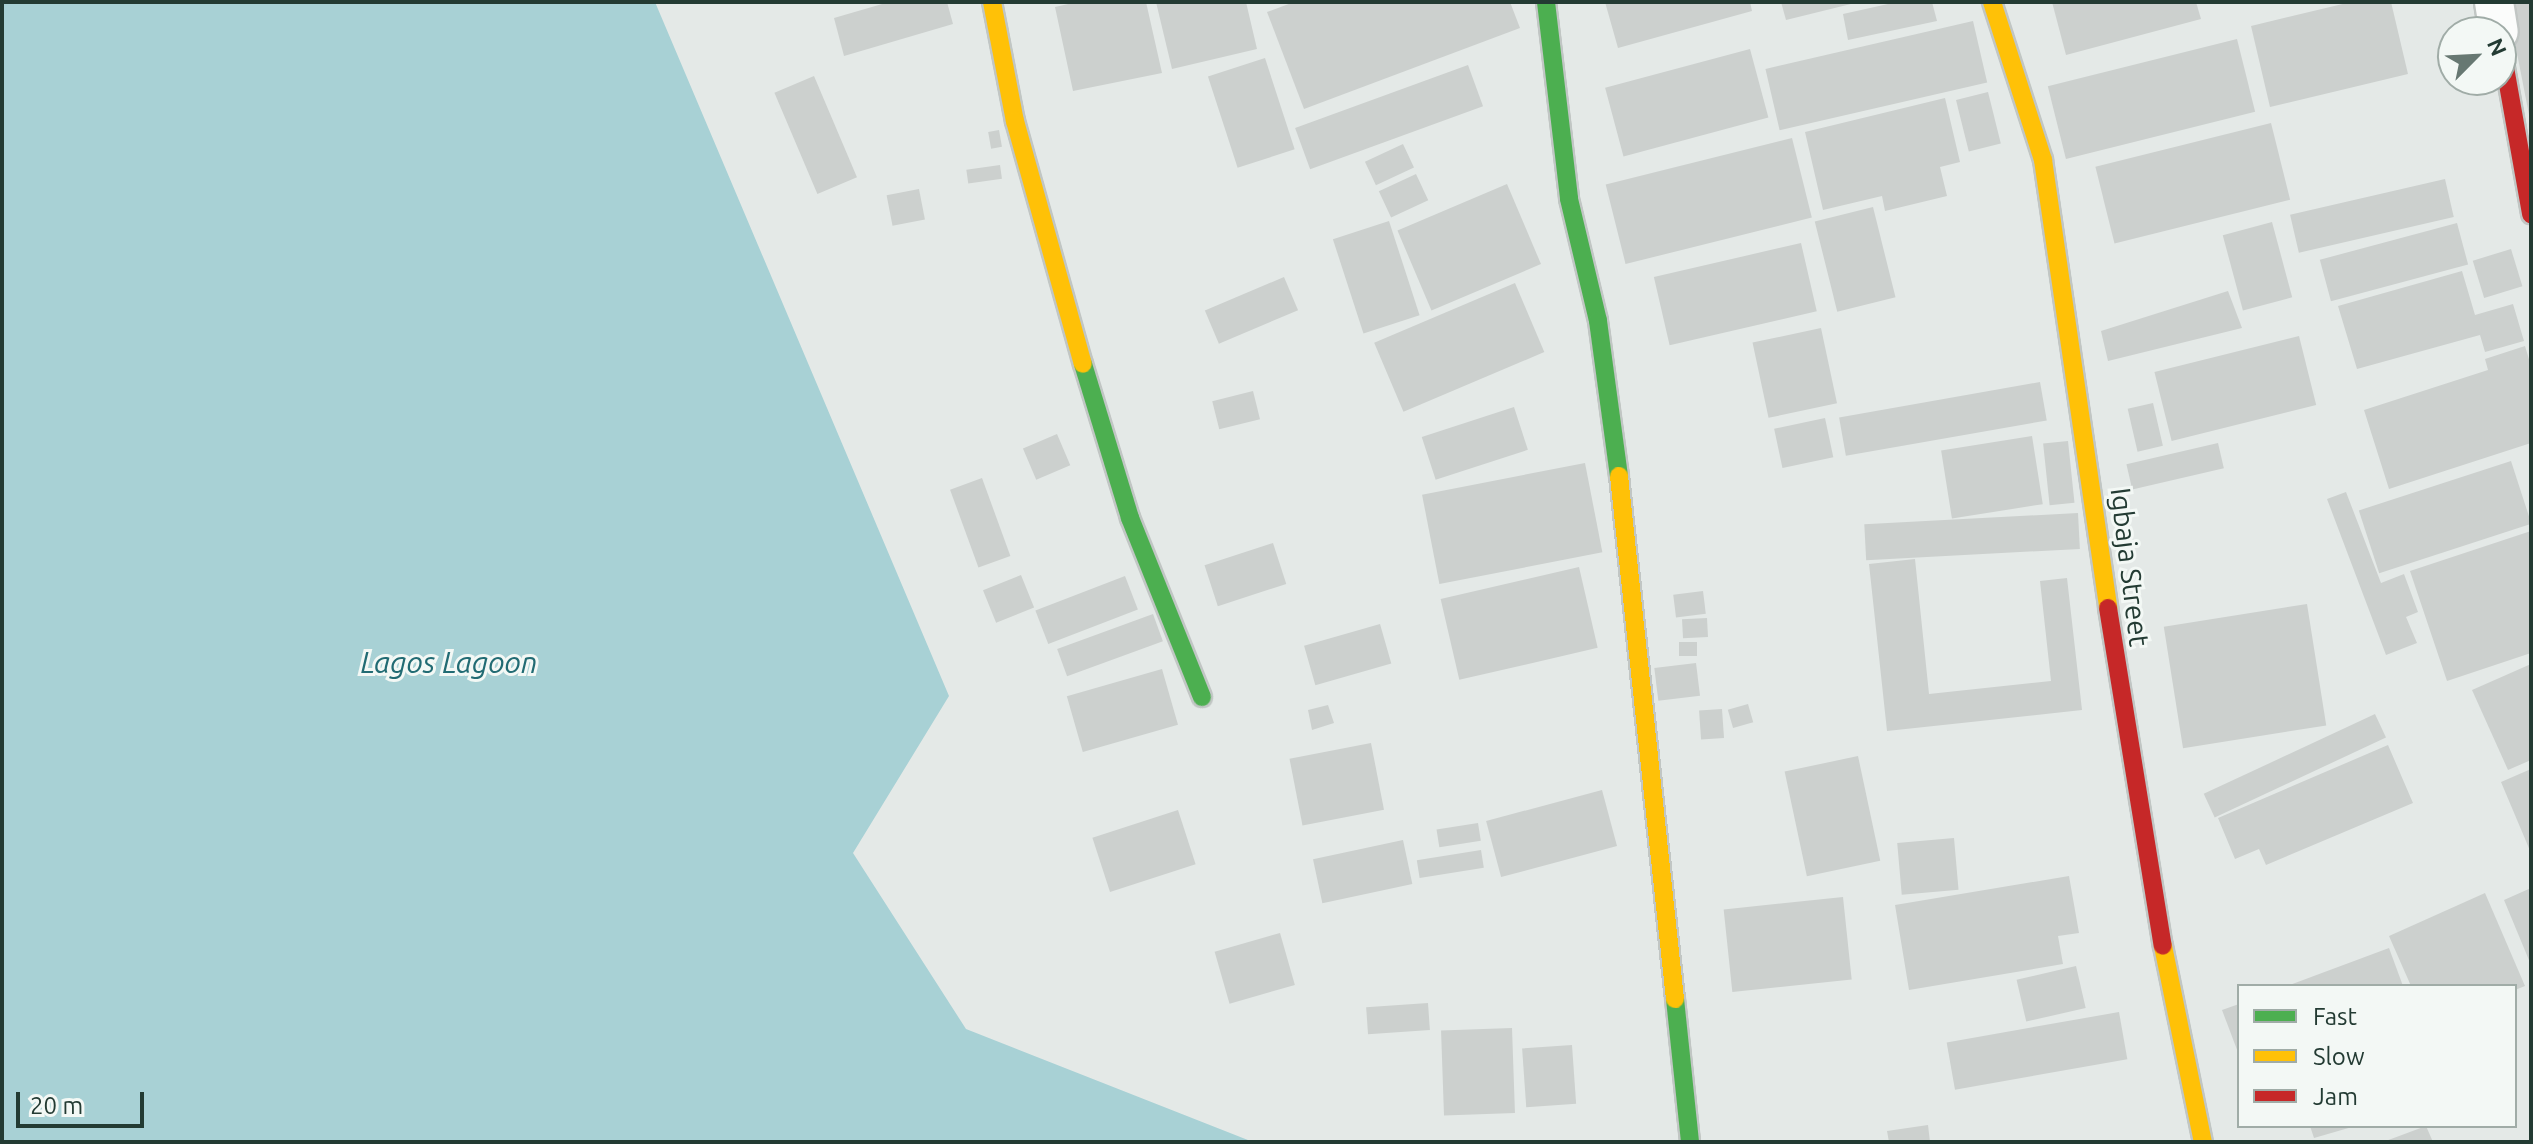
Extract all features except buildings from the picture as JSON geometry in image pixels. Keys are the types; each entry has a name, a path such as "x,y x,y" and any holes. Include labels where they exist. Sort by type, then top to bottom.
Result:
{"street":[{"path":"992,2 1015,121 1076,340 1130,518 1202,697"},
{"path":"1546,2 1569,199 1598,321 1615,442 1690,1142"},
{"name":"Igbaja Street","path":"1992,2 2043,160 2072,334 2115,665 2179,1042 2203,1142"},
{"path":"2510,96 2531,214"}],"water":[{"name":"Lagos Lagoon","path":"2,2 655,2 949,696 853,853 966,1029 1253,1142 2,1142"}],"traffic: fast":[{"path":"1546,2 1569,199 1598,321 1619,476"},
{"path":"1083,364 1130,518 1202,697"},
{"path":"1675,999 1690,1142"}],"traffic: slow":[{"path":"992,2 1015,121 1083,364"},
{"path":"1992,2 2043,160 2108,608"},
{"path":"1619,476 1675,999"},
{"path":"2163,946 2203,1142"}],"traffic: jam":[{"path":"2510,96 2531,214"},
{"path":"2108,608 2163,946"}]}
